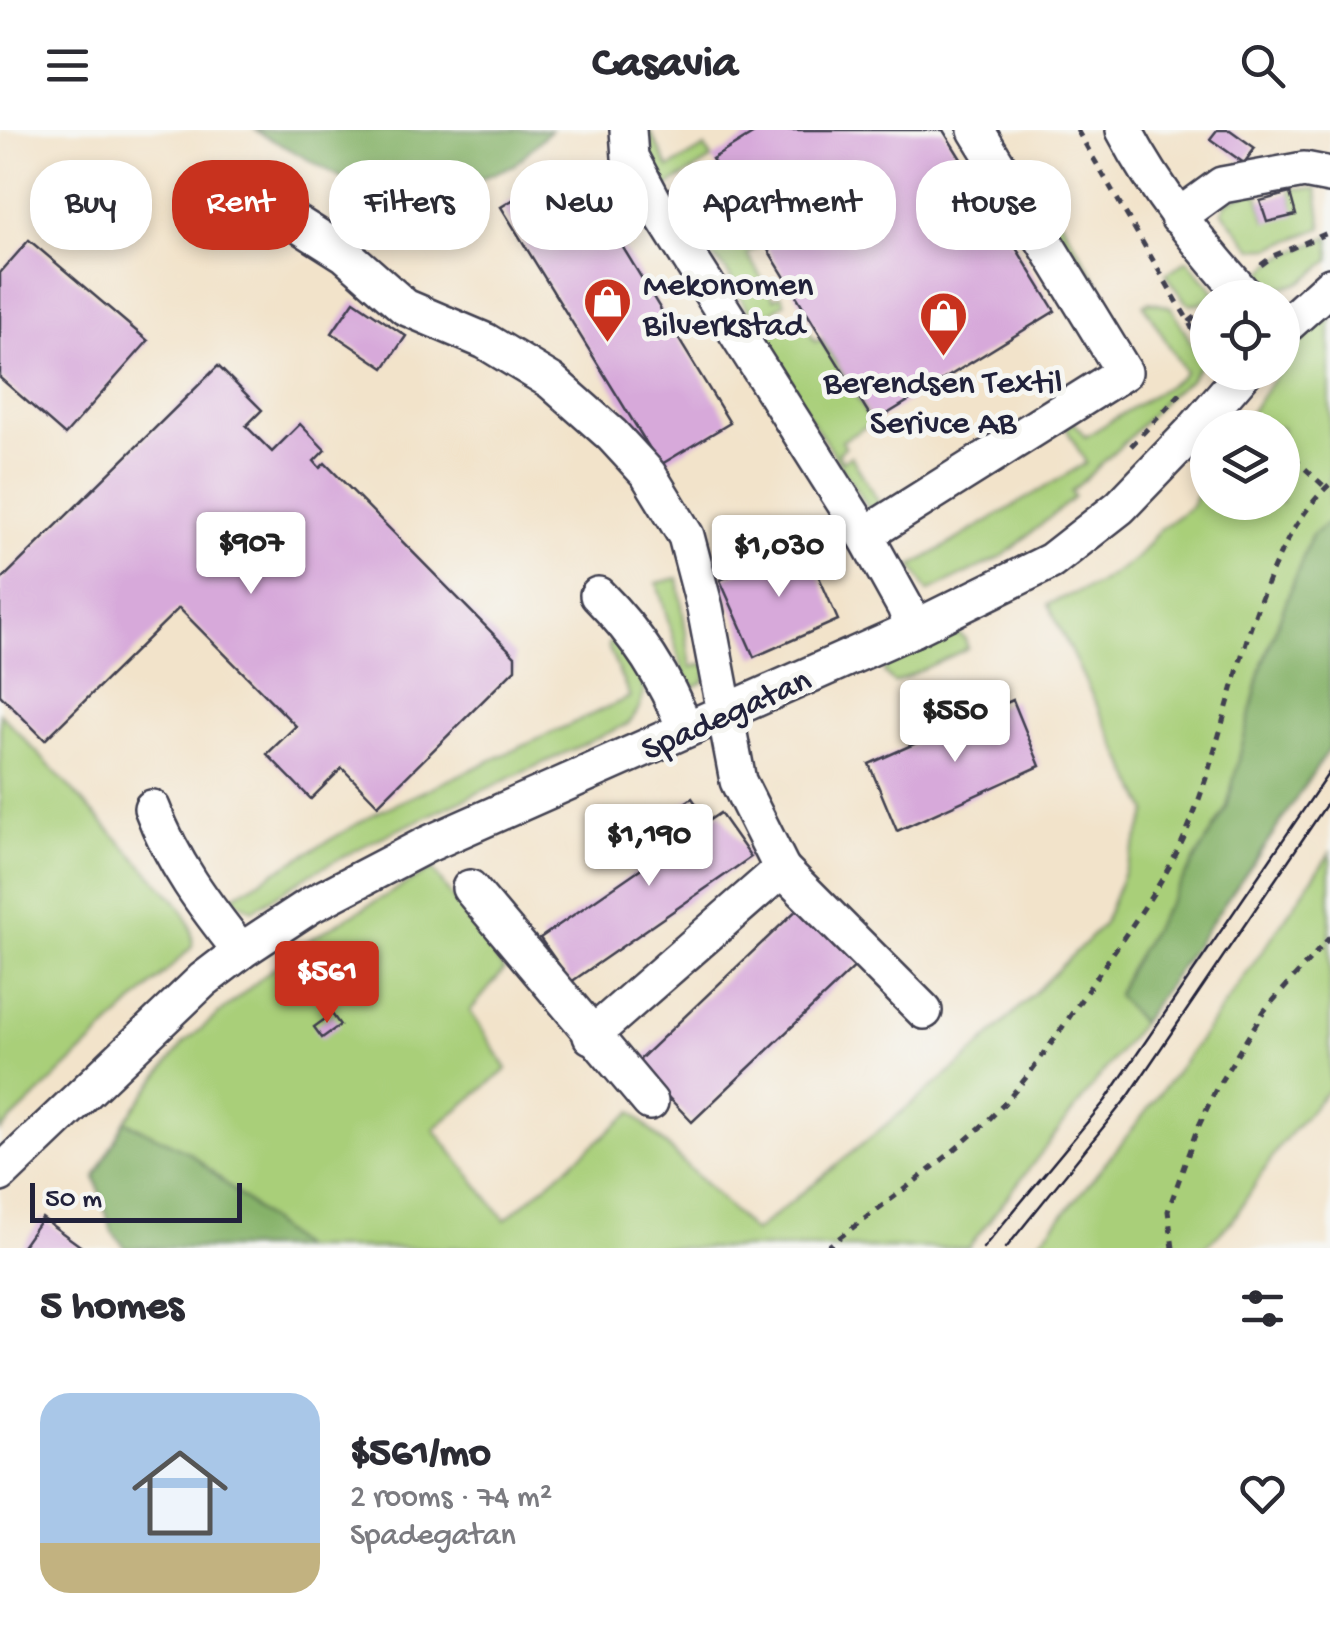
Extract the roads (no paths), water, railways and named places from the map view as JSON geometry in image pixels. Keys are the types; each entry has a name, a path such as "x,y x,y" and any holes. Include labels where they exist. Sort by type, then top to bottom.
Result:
{"street":[{"path":"628,130 630,157 654,202 865,535 913,628"},
{"path":"865,535 1124,372 976,130"},
{"path":"1124,130 1148,175 1232,280"},
{"path":"1178,216 1222,186 1304,170 1330,175"},
{"path":"309,231 346,254 405,306 484,341 551,382 612,435 648,474 686,536 738,780 782,869 924,1011"},
{"path":"1300,314 1330,286"},
{"name":"Spadegatan","path":"0,1174 169,1011 241,951 358,879 913,628 1051,560 1094,530 1152,474 1228,390"},
{"path":"598,595 627,624 668,692 685,729"},
{"path":"152,808 166,846 241,951"},
{"path":"591,1036 782,869"},
{"path":"470,888 650,1102"}],"tram line":[{"path":"983,1248 1105,1101 1330,771"},
{"path":"1006,1248 1130,1094 1330,799"}],"place":[{"name":"Mekonomen Bilverkstad","path":"608,344"},
{"name":"Berendsen Textil Serivce AB","path":"943,358"}]}
